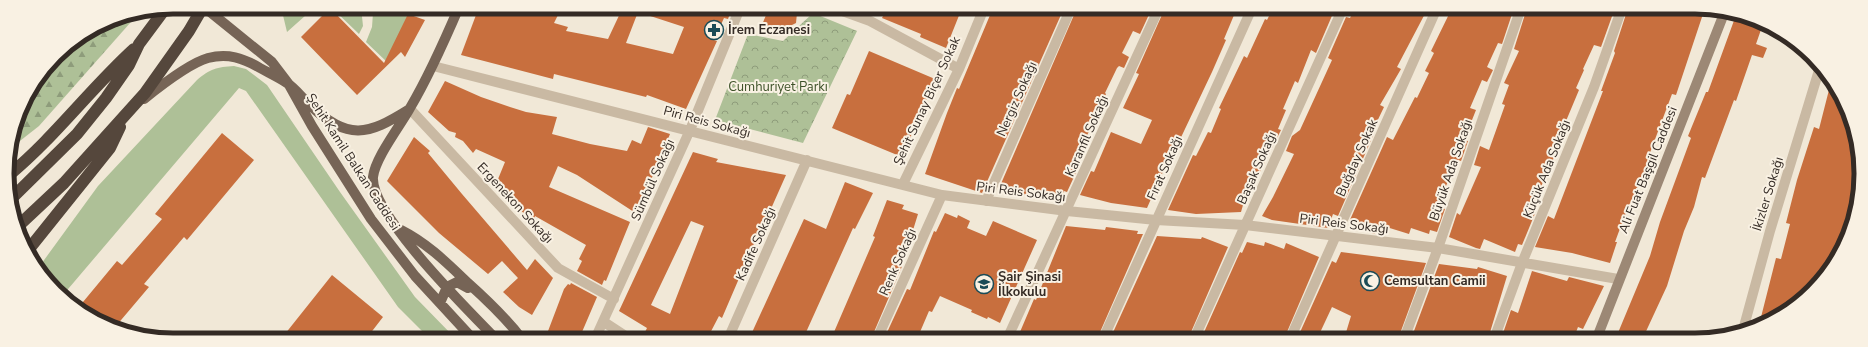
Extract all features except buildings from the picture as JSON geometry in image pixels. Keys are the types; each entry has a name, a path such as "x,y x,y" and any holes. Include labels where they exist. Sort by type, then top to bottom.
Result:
{"highway":[{"path":"14,171 46,143 117,64 139,44 161,14"},
{"path":"21,223 69,178 157,77 200,14"},
{"path":"15,195 77,134 106,98 129,65 139,44"},
{"path":"31,246 110,148 126,113"}],"main road":[{"name":"Şehit Kamil Balkan Caddesi","path":"213,14 272,62 288,83 312,126 371,219 415,276 468,333"},
{"name":"Şehit Kamil Balkan Caddesi","path":"456,14 433,66 410,109 379,160 373,177 374,190 384,209 398,229 447,287 490,333"},
{"path":"1720,16 1721,22"},
{"name":"Ali Fuat Başgil Caddesi","path":"1599,333 1618,279 1723,16"},
{"path":"126,113 158,87 192,66 216,56 227,56 243,59 288,83 331,124 351,131 368,130 385,124 410,109"},
{"path":"398,229 418,239 433,251 485,298 517,333"},
{"path":"440,303 447,287 457,282 485,298"}],"street":[{"name":"Sümbül Sokağı","path":"598,333 690,130 738,14"},
{"path":"851,14 870,21 959,69"},
{"name":"Şehit Sunay Biçer Sokak","path":"903,184 959,69 982,14"},
{"name":"Nergiz Sokağı","path":"986,201 1068,14"},
{"name":"Karanfil Sokağı","path":"1011,333 1156,14"},
{"name":"Fırat Sokağı","path":"1106,333 1249,14"},
{"name":"Başak Sokağı","path":"1197,333 1340,14"},
{"name":"Buğday Sokak","path":"1293,333 1434,14"},
{"name":"Büyük Ada Sokağı","path":"1406,333 1438,248 1519,14"},
{"name":"Küçük Ada Sokağı","path":"1497,333 1522,263 1594,87 1620,14"},
{"name":"Piri Reis Sokağı","path":"433,66 942,195 1067,211 1156,220 1245,225 1438,248 1618,279"},
{"name":"İkizler Sokağı","path":"1744,326 1770,232 1818,73"},
{"name":"Ergenekon Sokağı","path":"410,109 558,268 578,281 614,299"},
{"name":"Kadife Sokağı","path":"731,333 807,160"},
{"name":"Renk Sokağı","path":"880,333 942,195"},
{"path":"604,322 621,333"}],"green space":[{"path":"283,14 307,14 287,32"},
{"path":"338,14 362,14 363,26 359,34"},
{"path":"373,14 409,14 388,63 366,42 372,27"},
{"name":"Cumhuriyet Parkı","path":"812,14 815,14 857,31 803,143 715,120 748,34 783,41"},
{"path":"134,19 39,126 17,144 22,122 30,103 47,76 54,68 76,47 94,35 112,26"},
{"path":"234,66 246,69 267,85 340,192 415,297 450,333 424,333 398,307 246,91 239,88 66,291 47,271 42,263 98,186 197,80 214,69"}],"place":[{"name":"İrem Eczanesi","path":"714,30"},
{"name":"Cemsultan Camii","path":"1370,281"},
{"name":"Şair Şinasi İlkokulu","path":"984,284"}]}
